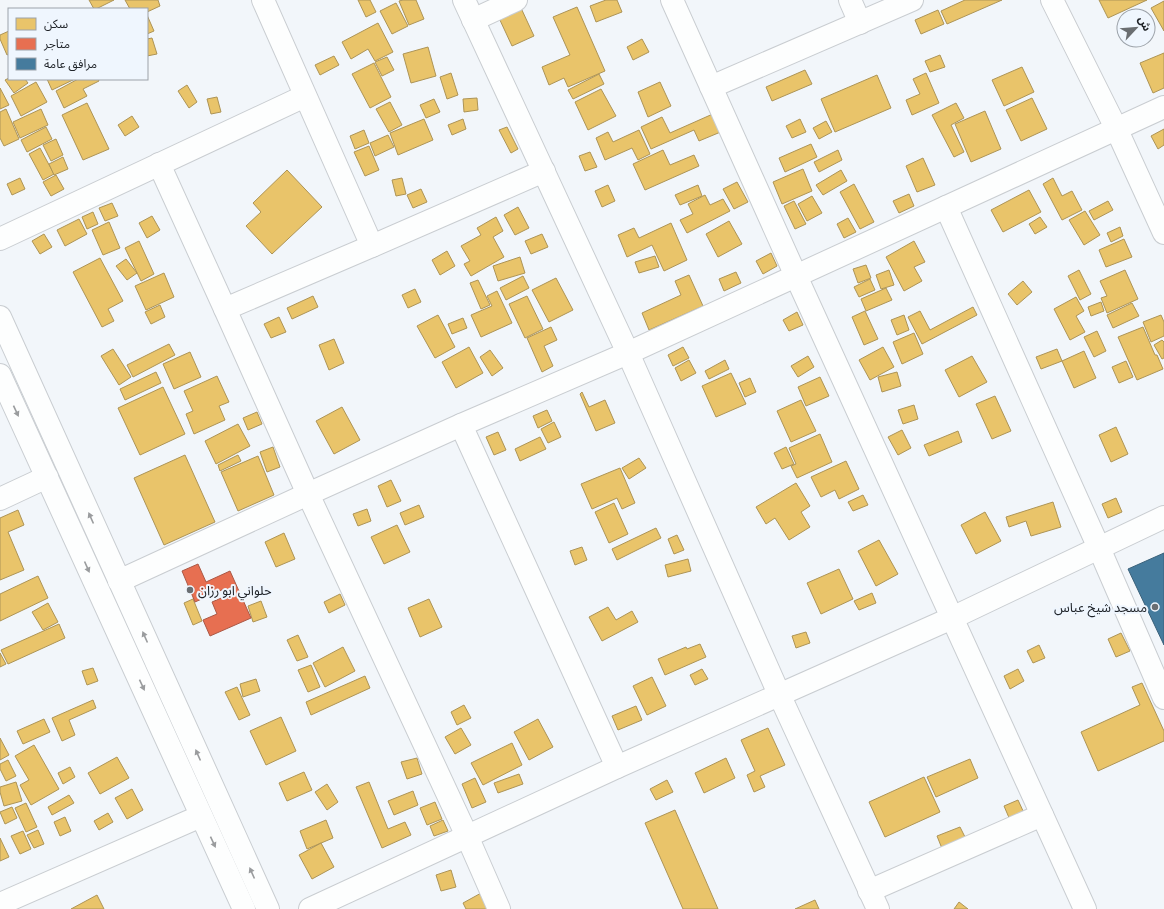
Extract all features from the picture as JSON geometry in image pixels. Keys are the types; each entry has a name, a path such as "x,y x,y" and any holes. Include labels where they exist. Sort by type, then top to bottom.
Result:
{"street":[{"path":"263,0 372,246"},
{"path":"464,0 628,353 779,694 874,900 1042,815"},
{"path":"473,20 516,0"},
{"path":"672,0 710,87 1085,909"},
{"path":"850,0 860,23"},
{"path":"710,87 912,0"},
{"path":"1052,0 1116,128 1164,233"},
{"path":"0,239 305,96"},
{"path":"120,581 461,425 628,353 1164,107"},
{"path":"159,164 308,494 467,836 499,909"},
{"path":"225,309 544,171"},
{"path":"946,207 1099,548 1164,698"},
{"path":"0,317 268,909"},
{"path":"0,375 244,909"},
{"path":"461,425 617,767"},
{"path":"0,499 47,477"},
{"path":"310,909 617,767 952,618 1164,517"},
{"path":"0,904 201,816"}],"building: سكن":[{"path":"89,0 114,0 98,8 93,8"},
{"path":"125,0 158,0 160,6 148,12 148,8 129,8"},
{"path":"358,0 370,0 376,12 366,17"},
{"path":"416,0 424,19 409,25 399,1"},
{"path":"606,0 617,0 622,12 596,22 590,6"},
{"path":"965,0 1002,0 947,24 941,11"},
{"path":"1099,0 1147,0 1130,8 1116,8 1116,14 1108,18"},
{"path":"1164,1 1164,31 1156,17 1156,8 1151,8"},
{"path":"396,3 408,26 392,34 380,11"},
{"path":"577,7 605,71 568,87 564,78 549,85 542,67 570,55 553,17"},
{"path":"521,8 534,36 512,46 499,18"},
{"path":"938,10 944,24 921,34 915,20"},
{"path":"148,17 154,31 148,34"},
{"path":"378,23 393,52 375,61 368,49 351,59 342,42"},
{"path":"8,31 7,55 0,39 0,35"},
{"path":"152,38 157,54 148,56 148,39"},
{"path":"642,39 649,52 633,60 627,47"},
{"path":"428,47 436,76 411,83 403,54"},
{"path":"1164,53 1164,88 1153,93 1140,63"},
{"path":"940,55 945,67 930,72 925,61"},
{"path":"334,56 339,65 320,75 315,65"},
{"path":"387,57 394,70 382,76 375,62"},
{"path":"374,63 391,97 370,108 352,74"},
{"path":"1022,67 1034,92 1004,106 992,80"},
{"path":"805,70 812,84 772,101 766,87"},
{"path":"451,73 458,95 447,99 440,77"},
{"path":"926,73 939,103 912,115 906,100 920,94 913,79"},
{"path":"599,74 604,84 573,99 568,90"},
{"path":"877,75 891,108 835,132 821,99"},
{"path":"8,78 8,80 26,80 28,83 14,93 5,80"},
{"path":"47,80 73,80 52,90"},
{"path":"76,80 99,81 83,89 87,96 64,108 56,91"},
{"path":"36,82 47,102 21,116 11,96"},
{"path":"660,82 671,106 648,117 638,92"},
{"path":"187,85 197,102 189,108 178,91"},
{"path":"0,88 9,105 0,109"},
{"path":"601,89 616,116 588,130 575,102"},
{"path":"217,97 221,112 211,114 207,99"},
{"path":"477,98 478,110 464,112 463,99"},
{"path":"1032,98 1047,129 1021,141 1006,110"},
{"path":"434,99 440,112 426,118 420,105"},
{"path":"390,102 402,125 389,132 376,109"},
{"path":"87,103 109,149 83,160 62,115"},
{"path":"956,103 964,118 951,125 964,152 954,157 932,115"},
{"path":"6,109 19,139 4,146 0,138 0,112"},
{"path":"41,109 48,125 20,138 13,122"},
{"path":"985,111 1001,149 971,162 955,124"},
{"path":"715,113 723,131 699,141 694,130 651,149 641,127 662,117 670,133"},
{"path":"132,116 139,127 125,136 118,125"},
{"path":"424,119 433,140 398,155 390,133"},
{"path":"463,119 466,129 452,135 448,125"},
{"path":"800,119 806,132 792,138 786,126"},
{"path":"826,121 832,132 819,139 813,128"},
{"path":"46,127 52,139 27,152 21,140"},
{"path":"507,127 518,149 511,153 499,130"},
{"path":"1164,129 1164,145 1158,149 1151,136"},
{"path":"364,130 369,143 355,149 350,136"},
{"path":"639,130 650,154 638,160 632,148 605,160 596,138 608,132 613,142"},
{"path":"388,135 394,147 375,156 370,143"},
{"path":"56,139 63,155 51,161 43,145"},
{"path":"811,144 817,157 785,172 779,158"},
{"path":"369,146 379,170 365,176 354,152"},
{"path":"40,148 54,174 43,180 29,154"},
{"path":"663,150 670,165 694,155 699,166 645,190 633,164"},
{"path":"838,150 842,160 819,172 814,162"},
{"path":"590,152 597,167 585,171 579,156"},
{"path":"63,157 68,169 54,175 49,164"},
{"path":"923,158 935,185 917,192 906,166"},
{"path":"803,169 812,191 782,204 773,182"},
{"path":"287,170 322,207 272,254 246,226 261,212 253,203"},
{"path":"841,170 847,181 823,195 816,185"},
{"path":"56,175 64,189 51,196 43,182"},
{"path":"20,178 25,189 12,195 7,184"},
{"path":"402,178 406,194 396,196 392,180"},
{"path":"1053,178 1062,196 1072,191 1082,210 1062,220 1043,184"},
{"path":"737,182 748,202 734,209 723,189"},
{"path":"854,184 874,222 860,229 840,192"},
{"path":"608,185 615,201 602,207 595,191"},
{"path":"698,185 702,196 680,205 675,195"},
{"path":"421,189 427,202 413,208 407,195"},
{"path":"1029,190 1041,212 1003,232 991,210"},
{"path":"909,194 914,206 899,213 893,201"},
{"path":"705,195 710,205 723,199 730,211 687,233 680,220 693,214 688,204"},
{"path":"812,196 822,213 807,221 798,204"},
{"path":"794,201 806,224 795,229 784,206"},
{"path":"1108,201 1113,210 1094,220 1089,211"},
{"path":"112,203 118,216 105,221 99,208"},
{"path":"518,207 529,228 515,235 504,215"},
{"path":"1085,211 1100,235 1084,245 1069,220"},
{"path":"93,212 98,224 87,229 82,217"},
{"path":"152,216 160,230 147,238 139,223"},
{"path":"496,217 503,231 493,237 504,257 471,276 464,264 470,261 461,246 481,235 477,228"},
{"path":"1040,217 1047,227 1035,234 1029,224"},
{"path":"848,218 856,232 844,238 837,224"},
{"path":"79,219 87,234 65,246 57,230"},
{"path":"729,221 742,244 718,257 706,234"},
{"path":"109,222 120,248 103,255 92,230"},
{"path":"671,223 687,260 664,271 652,245 627,257 618,235 634,228 639,238"},
{"path":"1120,227 1123,236 1111,242 1107,233"},
{"path":"44,234 52,247 40,254 32,241"},
{"path":"542,234 548,247 531,254 525,241"},
{"path":"1124,239 1132,257 1106,267 1099,250"},
{"path":"139,241 154,274 141,281 125,248"},
{"path":"914,241 925,262 914,267 922,281 904,291 886,257"},
{"path":"447,251 455,266 440,275 432,260"},
{"path":"771,253 777,266 763,274 756,261"},
{"path":"655,256 659,267 639,273 635,262"},
{"path":"520,257 525,273 498,281 493,266"},
{"path":"100,258 123,301 108,309 114,321 102,327 73,272"},
{"path":"126,259 137,273 127,280 116,266"},
{"path":"866,265 871,278 858,283 853,269"},
{"path":"889,270 894,285 881,289 876,275"},
{"path":"1079,270 1091,294 1080,300 1068,276"},
{"path":"1125,270 1138,299 1107,313 1101,298 1107,296 1100,281"},
{"path":"736,272 741,283 724,291 719,279"},
{"path":"164,273 174,297 146,310 135,286"},
{"path":"689,275 703,306 649,330 642,313 681,295 675,281"},
{"path":"523,276 529,288 506,300 500,288"},
{"path":"556,278 573,310 549,322 532,290"},
{"path":"870,279 875,290 859,297 854,287"},
{"path":"478,280 490,305 481,309 470,283"},
{"path":"1023,281 1032,292 1017,305 1008,294"},
{"path":"886,288 892,300 866,311 861,299"},
{"path":"415,289 421,302 408,308 402,295"},
{"path":"497,291 512,323 481,337 471,315 492,306 487,296"},
{"path":"313,296 318,307 292,319 287,308"},
{"path":"527,296 543,329 525,338 509,304"},
{"path":"1076,297 1084,311 1076,316 1085,332 1070,340 1054,309"},
{"path":"1101,302 1104,311 1091,316 1088,307"},
{"path":"1132,303 1139,316 1113,328 1107,315"},
{"path":"160,305 165,317 151,324 145,312"},
{"path":"973,307 977,315 922,344 908,317 920,311 930,330"},
{"path":"865,311 878,339 864,345 852,317"},
{"path":"797,312 803,325 789,331 783,320"},
{"path":"438,315 455,347 435,358 417,326"},
{"path":"904,315 909,330 897,335 891,320"},
{"path":"1161,315 1164,322 1164,336 1151,342 1143,322"},
{"path":"279,317 286,332 271,338 264,324"},
{"path":"463,318 467,328 452,334 448,324"},
{"path":"551,327 557,340 544,346 553,366 542,372 527,338"},
{"path":"1143,327 1155,355 1157,355 1163,369 1137,380 1118,337"},
{"path":"1097,331 1106,351 1094,357 1084,337"},
{"path":"914,333 923,354 902,364 893,342"},
{"path":"334,339 344,363 329,370 319,345"},
{"path":"1162,340 1164,342 1164,358 1162,359 1154,345"},
{"path":"169,344 175,355 133,377 127,365"},
{"path":"469,347 483,373 456,388 442,362"},
{"path":"683,347 689,358 673,366 668,355"},
{"path":"883,347 894,367 870,380 859,360"},
{"path":"113,349 131,377 119,385 101,356"},
{"path":"1057,349 1062,361 1041,369 1036,357"},
{"path":"490,350 503,368 492,376 480,357"},
{"path":"1084,351 1096,378 1074,388 1062,361"},
{"path":"190,352 201,377 174,389 163,364"},
{"path":"808,356 814,367 798,377 791,366"},
{"path":"972,356 987,382 959,397 945,370"},
{"path":"689,360 696,373 681,381 675,368"},
{"path":"725,360 729,369 709,379 705,371"},
{"path":"1126,361 1133,377 1119,383 1112,367"},
{"path":"156,372 161,383 125,400 120,389"},
{"path":"897,372 901,386 882,392 878,377"},
{"path":"731,373 746,404 716,417 702,386"},
{"path":"217,376 229,402 219,406 225,420 194,434 186,414 193,411 184,391"},
{"path":"820,377 829,396 806,406 798,387"},
{"path":"750,378 756,392 745,397 739,383"},
{"path":"163,387 185,434 140,455 118,408"},
{"path":"582,392 589,407 605,400 615,423 596,431 580,394"},
{"path":"995,396 1011,431 992,439 976,404"},
{"path":"801,400 816,431 791,442 777,411"},
{"path":"914,405 918,419 903,424 898,410"},
{"path":"342,407 360,440 334,454 316,421"},
{"path":"547,410 552,421 538,428 533,416"},
{"path":"257,412 262,424 248,430 243,418"},
{"path":"554,422 561,437 548,443 541,429"},
{"path":"238,424 250,446 216,464 205,441"},
{"path":"1116,427 1128,454 1111,462 1099,435"},
{"path":"902,430 911,448 898,455 888,437"},
{"path":"958,431 962,442 929,456 924,445"},
{"path":"498,432 506,450 494,455 486,437"},
{"path":"820,434 832,462 797,478 791,466 796,464 789,448"},
{"path":"540,437 546,449 520,461 515,449"},
{"path":"273,447 280,467 267,472 260,452"},
{"path":"786,447 794,464 782,469 774,453"},
{"path":"185,455 215,522 164,545 134,478"},
{"path":"238,455 241,461 220,471 218,465"},
{"path":"258,456 274,495 238,511 221,472"},
{"path":"639,458 646,468 629,479 622,468"},
{"path":"846,461 859,489 839,499 835,490 821,497 811,477"},
{"path":"620,468 635,503 622,509 617,498 592,509 581,484"},
{"path":"391,480 401,501 387,507 378,486"},
{"path":"796,483 810,506 801,512 810,527 789,540 775,518 766,524 756,507"},
{"path":"863,495 868,505 853,511 848,502"},
{"path":"1116,498 1122,512 1108,518 1102,504"},
{"path":"1053,502 1061,527 1031,536 1026,521 1009,527 1006,517"},
{"path":"614,503 628,534 609,543 595,512"},
{"path":"419,505 424,517 405,525 400,513"},
{"path":"367,509 371,521 358,526 353,514"},
{"path":"18,510 24,525 8,532 24,570 0,580 0,518"},
{"path":"985,512 1001,541 976,554 961,525"},
{"path":"397,525 410,552 384,564 371,537"},
{"path":"656,528 661,538 617,560 612,549"},
{"path":"284,533 295,559 276,567 265,542"},
{"path":"677,535 684,550 674,554 668,539"},
{"path":"879,540 898,574 876,586 858,551"},
{"path":"582,547 587,560 575,565 570,551"},
{"path":"688,559 691,571 668,577 665,565"},
{"path":"839,569 853,599 821,614 807,583"},
{"path":"38,576 48,598 0,621 0,594"},
{"path":"872,593 876,603 859,610 854,601"},
{"path":"340,594 345,605 329,613 324,602"},
{"path":"193,599 202,621 193,625 184,603"},
{"path":"429,599 442,627 420,637 408,608"},
{"path":"261,601 267,617 253,622 248,606"},
{"path":"48,603 58,622 43,630 32,612"},
{"path":"608,607 616,620 632,611 638,622 602,641 589,617"},
{"path":"59,624 65,638 8,664 1,650"},
{"path":"806,632 810,643 796,648 792,636"},
{"path":"1121,633 1130,651 1116,657 1108,639"},
{"path":"298,635 308,657 297,661 287,640"},
{"path":"700,644 706,657 665,675 658,659 686,647 687,649"},
{"path":"1039,645 1045,658 1033,663 1027,651"},
{"path":"343,647 355,671 325,687 313,663"},
{"path":"0,653 6,664 0,667"},
{"path":"311,665 320,687 308,692 298,670"},
{"path":"93,668 98,681 87,685 82,671"},
{"path":"702,669 708,679 695,685 690,675"},
{"path":"1018,669 1024,681 1010,689 1004,676"},
{"path":"365,676 370,688 311,715 306,702"},
{"path":"652,677 666,706 647,715 633,686"},
{"path":"256,679 260,691 243,697 240,684"},
{"path":"1142,683 1164,731 1164,741 1098,771 1081,732 1140,705 1132,687"},
{"path":"237,687 250,715 239,720 225,692"},
{"path":"93,700 96,708 69,720 75,735 62,741 52,718"},
{"path":"464,705 471,718 457,725 451,712"},
{"path":"636,706 642,720 618,730 612,716"},
{"path":"281,717 296,751 266,765 250,731"},
{"path":"44,719 50,732 23,744 17,731"},
{"path":"538,719 553,747 529,760 514,732"},
{"path":"461,728 471,745 455,754 445,737"},
{"path":"768,728 785,765 760,776 765,787 754,792 747,775 755,771 741,740"},
{"path":"0,738 9,755 0,760"},
{"path":"512,743 522,765 483,785 471,763"},
{"path":"34,745 59,789 31,805 20,785 29,780 15,756"},
{"path":"117,757 129,778 100,794 88,773"},
{"path":"417,758 422,774 407,779 401,762"},
{"path":"726,758 735,778 704,793 695,773"},
{"path":"970,759 978,778 936,797 927,777"},
{"path":"8,760 16,776 6,781 0,769 0,764"},
{"path":"70,767 75,777 63,784 58,773"},
{"path":"304,772 312,790 287,801 279,783"},
{"path":"519,774 523,784 498,793 494,783"},
{"path":"924,777 940,812 885,837 869,802"},
{"path":"475,778 486,802 472,808 462,784"},
{"path":"667,780 673,792 656,800 650,789"},
{"path":"16,782 22,801 4,806 0,787"},
{"path":"369,782 388,829 405,822 411,835 382,848 356,787"},
{"path":"327,784 338,802 327,810 315,792"},
{"path":"132,789 143,810 127,819 115,798"},
{"path":"413,791 418,805 394,815 388,801"},
{"path":"69,795 74,803 52,815 48,807"},
{"path":"1018,800 1024,813 1010,820 1004,806"},
{"path":"435,802 442,819 427,825 420,808"},
{"path":"26,803 37,827 26,832 15,808"},
{"path":"12,807 17,818 5,824 0,812"},
{"path":"675,810 718,909 683,909 645,823"},
{"path":"108,813 113,822 99,830 94,821"},
{"path":"65,817 71,831 60,836 54,822"},
{"path":"326,820 333,838 307,849 300,831"},
{"path":"443,820 448,831 434,836 430,826"},
{"path":"960,827 967,841 943,851 937,836"},
{"path":"38,830 44,844 34,848 27,835"},
{"path":"23,831 31,849 20,854 11,836"},
{"path":"0,838 9,857 0,861"},
{"path":"321,843 334,867 312,879 299,855"},
{"path":"451,870 456,887 441,891 436,875"},
{"path":"483,892 491,909 466,909 463,903"},
{"path":"97,895 104,909 71,909"},
{"path":"815,900 819,909 795,909"},
{"path":"959,902 968,909 954,909"}],"building: متاجر":[{"path":"198,564 206,582 230,571 251,618 210,636 203,620 217,614 212,602 226,596 224,589 195,602 182,571"}],"building: مرافق عامة":[{"name":"مسجد شيخ عباس","path":"1164,553 1164,645 1128,569"}],"place":[{"name":"حلواني ابو رزان","path":"190,590"},
{"name":"مسجد شيخ عباس","path":"1155,607"}]}
